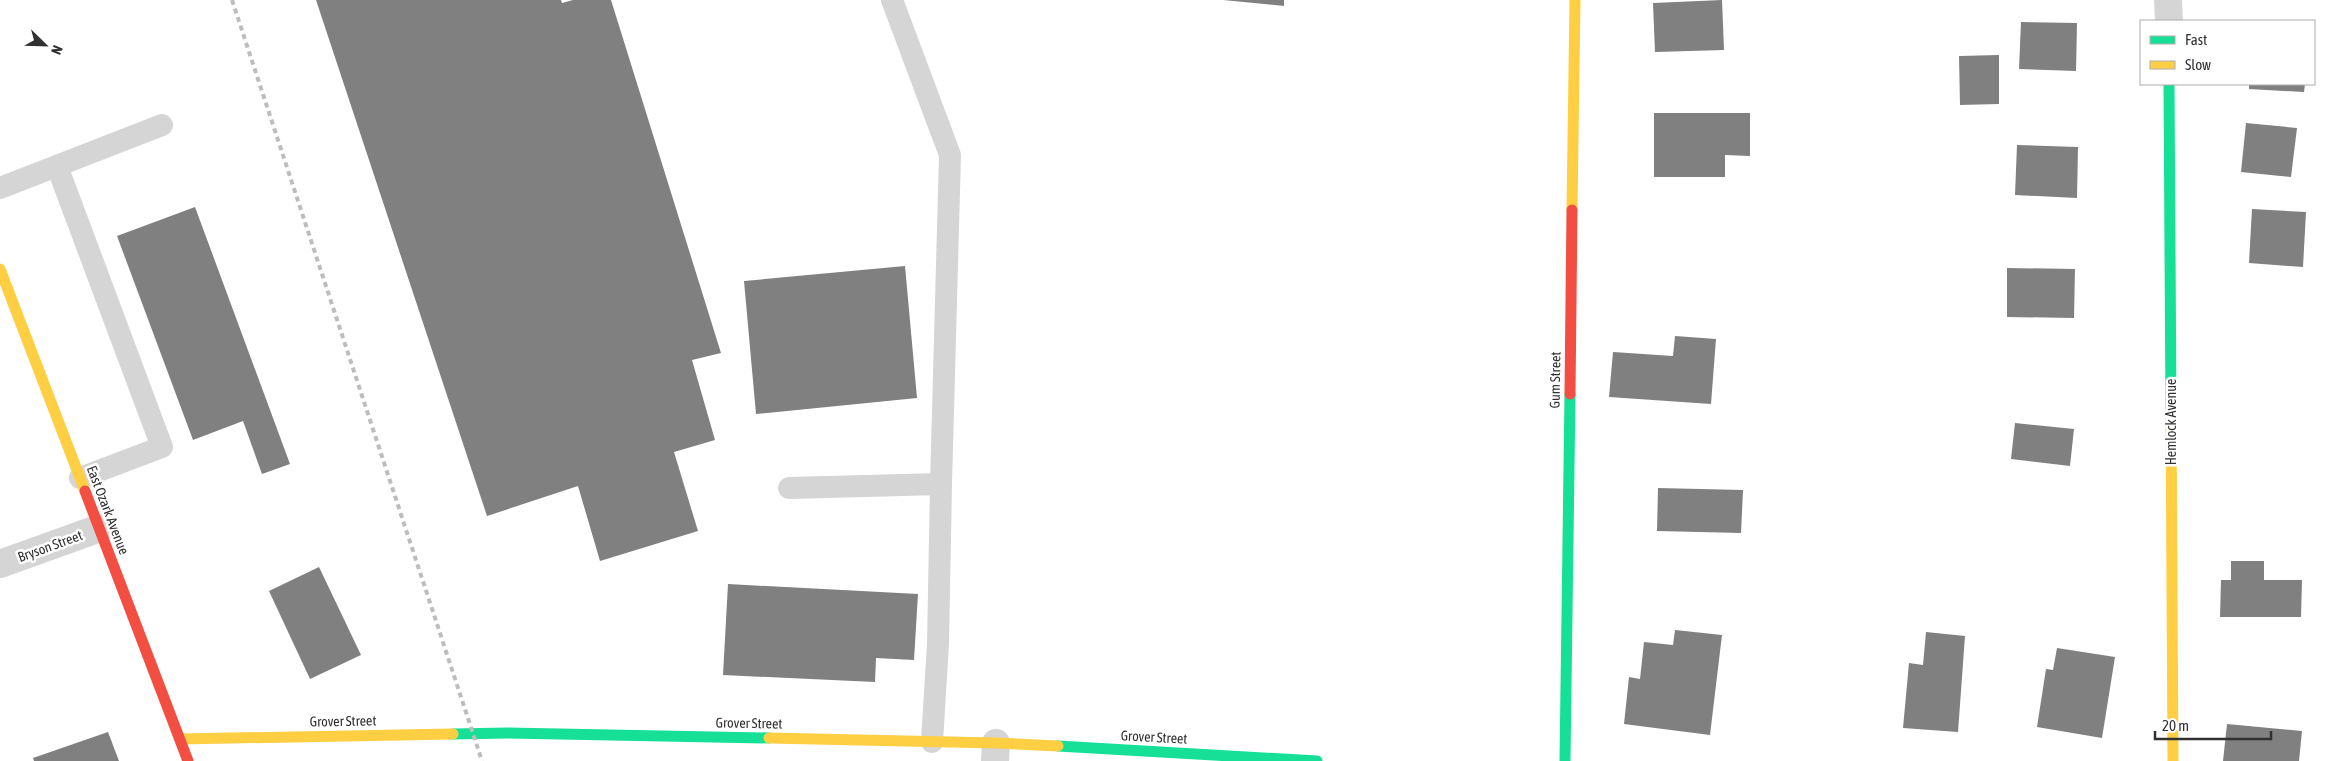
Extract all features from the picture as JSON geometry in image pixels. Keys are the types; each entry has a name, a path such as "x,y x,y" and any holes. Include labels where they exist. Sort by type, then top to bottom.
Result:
{"street":[{"name":"Gum Street","path":"1565,761 1575,0"},
{"path":"2168,0 2169,20"},
{"name":"Hemlock Avenue","path":"2169,85 2173,761"},
{"name":"East Ozark Avenue","path":"0,269 188,761"},
{"name":"Bryson Street","path":"0,564 100,528"},
{"name":"Grover Street","path":"180,739 507,733 932,742 995,752 1317,761"}],"lane":[{"path":"892,0 950,155 938,644 932,742"},
{"path":"0,188 162,125"},
{"path":"57,166 162,447 80,478"},
{"path":"789,488 942,484"}],"building":[{"path":"316,0 561,0 562,3 573,0 611,0 721,353 692,360 715,440 674,452 698,531 600,561 578,486 487,516"},
{"path":"1223,0 1284,0 1284,6"},
{"path":"1722,0 1724,50 1655,52 1653,3"},
{"path":"2021,22 2077,23 2076,71 2019,69"},
{"path":"1999,55 1999,104 1960,105 1959,56"},
{"path":"2249,85 2305,85 2304,92 2249,89"},
{"path":"1654,113 1750,113 1750,156 1725,155 1725,177 1654,177"},
{"path":"2246,123 2297,128 2291,177 2241,172"},
{"path":"2017,145 2078,147 2077,198 2015,195"},
{"path":"195,207 290,464 262,474 243,421 193,440 117,236"},
{"path":"2252,209 2306,212 2303,267 2249,263"},
{"path":"905,266 917,398 756,414 744,281"},
{"path":"2007,268 2075,269 2074,318 2007,317"},
{"path":"1675,336 1716,339 1711,404 1609,397 1613,352 1673,356"},
{"path":"2015,423 2074,429 2070,466 2011,459"},
{"path":"1658,488 1743,490 1741,533 1657,531"},
{"path":"2231,561 2264,561 2264,580 2302,580 2301,617 2220,617 2221,580 2231,580"},
{"path":"319,567 361,655 310,679 269,591"},
{"path":"728,584 918,594 914,660 876,658 875,682 723,675"},
{"path":"1675,630 1722,635 1710,735 1624,724 1629,677 1640,679 1644,642 1673,645"},
{"path":"1926,632 1965,636 1958,732 1903,728 1909,663 1923,665"},
{"path":"2057,648 2115,657 2102,738 2037,727 2046,669 2053,670"},
{"path":"2227,724 2302,731 2299,761 2223,761"},
{"path":"108,732 119,761 34,761 33,758"}],"railway":[{"path":"232,0 482,761"}],"traffic: fast":[{"path":"2169,85 2171,413"},
{"path":"1565,761 1570,394"},
{"path":"453,734 507,733 769,738"},
{"path":"1058,746 1317,761"}],"traffic: slow":[{"path":"1572,210 1575,0"},
{"path":"0,269 85,491"},
{"path":"2171,413 2173,761"},
{"path":"180,739 453,734"},
{"path":"769,738 1058,746"}],"traffic: jam":[{"path":"1570,394 1572,210"},
{"path":"85,491 188,761"}]}
